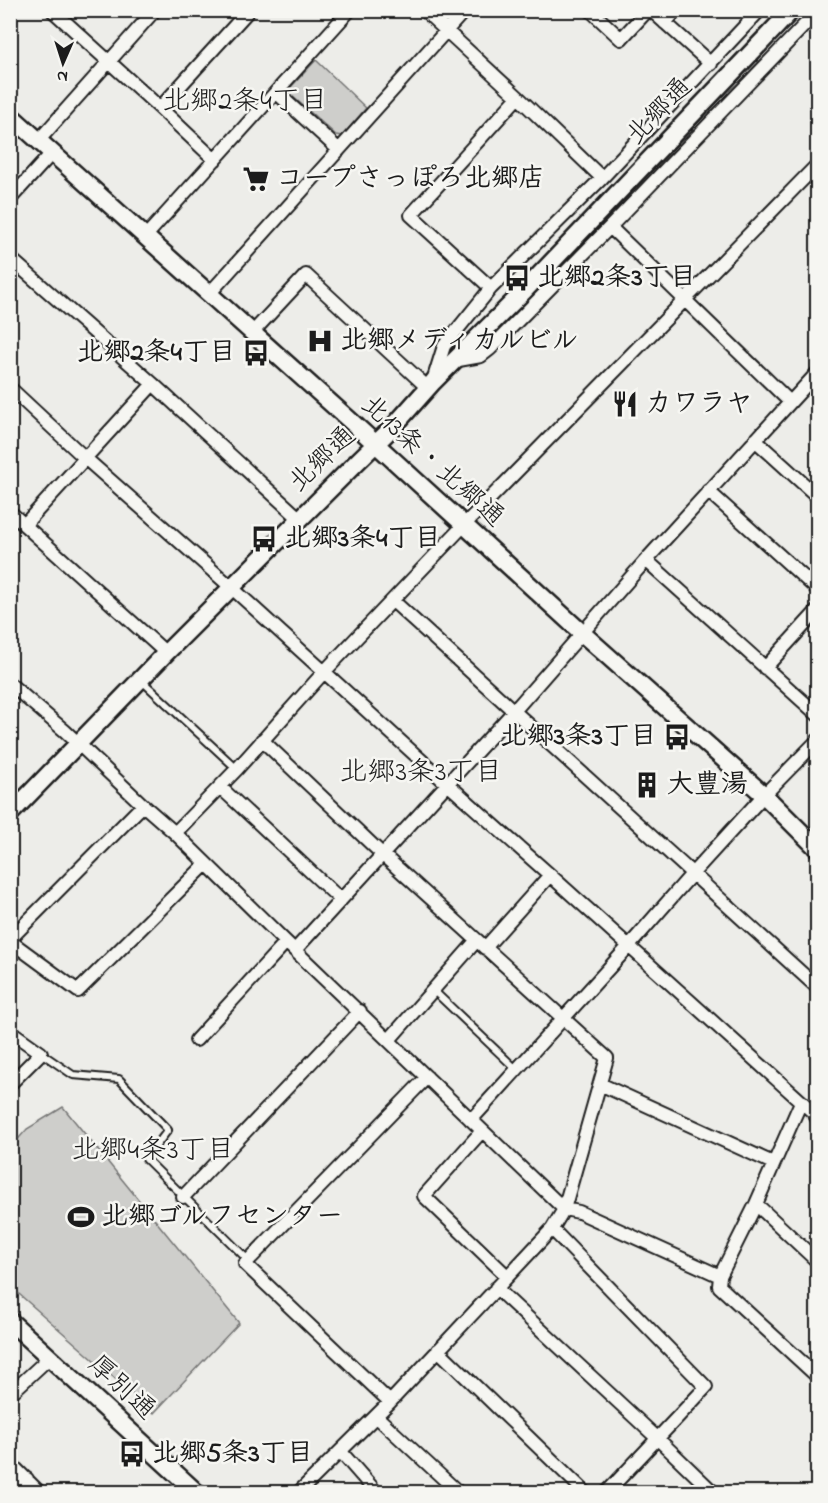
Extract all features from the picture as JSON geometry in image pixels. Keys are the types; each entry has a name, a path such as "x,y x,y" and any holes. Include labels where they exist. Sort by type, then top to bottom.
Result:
{"street":[{"path":"52,10 215,160"},
{"path":"39,140 155,10"},
{"path":"160,108 249,10"},
{"path":"145,237 350,10"},
{"path":"424,10 602,178"},
{"path":"209,294 465,10"},
{"path":"590,10 621,39 649,10 711,64"},
{"path":"665,23 676,10"},
{"path":"252,333 306,275 430,385 444,346 491,288 602,178 760,10"},
{"name":"北郷通","path":"10,814 231,587 375,445 453,361 525,290 792,10"},
{"path":"453,361 481,356 490,349 815,12"},
{"path":"276,92 339,150"},
{"path":"491,288 411,215 518,97"},
{"name":"北13条・北郷通","path":"10,115 764,795 816,845"},
{"path":"10,199 52,153"},
{"path":"175,833 464,525 818,164"},
{"path":"610,226 790,402"},
{"path":"10,258 153,384 300,519"},
{"path":"196,1040 341,900 383,855 514,711 708,491 818,372"},
{"path":"807,383 818,392"},
{"path":"25,524 153,384"},
{"path":"10,388 85,458 816,1114"},
{"path":"755,440 818,496"},
{"path":"708,491 818,590"},
{"path":"10,512 166,653"},
{"path":"646,560 818,716"},
{"path":"393,601 818,988"},
{"path":"765,668 818,610"},
{"path":"10,684 65,731 175,833 564,1209 579,1212 720,1276"},
{"path":"262,740 383,855 607,1058 564,1209 552,1229 390,1402 299,1492"},
{"path":"471,1119 764,795 818,740"},
{"path":"220,787 341,900"},
{"path":"143,805 10,940 78,991 206,864"},
{"path":"485,948 550,874"},
{"path":"389,1040 477,940 485,948"},
{"path":"183,1197 360,1011"},
{"path":"10,1031 40,1053 10,1084"},
{"path":"390,1402 244,1264 427,1077"},
{"path":"600,1084 773,1163"},
{"path":"801,1102 756,1204 720,1276 719,1286 818,1377"},
{"path":"482,1131 424,1196 507,1276"},
{"path":"756,1204 818,1262"},
{"path":"552,1229 706,1387 607,1492"},
{"path":"496,1288 712,1492"},
{"name":"厚別通","path":"10,1321 196,1492"},
{"path":"438,1350 585,1492"},
{"path":"10,1394 50,1357"},
{"path":"376,1416 458,1492"},
{"path":"340,1452 376,1492"},
{"path":"10,1463 39,1492"},
{"path":"12,1492 27,1479"}],"lane":[{"path":"141,680 237,769"},
{"path":"433,990 516,1069"},
{"path":"40,1053 72,1075 119,1079 168,1130 146,1158 248,1260"}],"shaded area":[{"path":"316,60 366,108 342,136 336,135 291,95 291,87"},
{"name":"北郷ゴルフセンター","path":"63,1107 239,1323 154,1413 11,1287 11,1147 27,1129"}],"place":[{"name":"コープさっぽろ北郷店","path":"256,179"},
{"name":"北郷2条3丁目","path":"517,278"},
{"name":"北郷メディカルビル","path":"320,341"},
{"name":"北郷2条4丁目","path":"256,353"},
{"name":"カワラヤ","path":"625,404"},
{"name":"北郷3条4丁目","path":"264,539"},
{"name":"北郷3条3丁目","path":"677,737"},
{"name":"大豊湯","path":"647,785"},
{"name":"北郷ゴルフセンター","path":"81,1217"},
{"name":"北郷5条3丁目","path":"132,1454"}],"district":[{"name":"北郷2条4丁目","path":"245,102"},
{"name":"北郷3条3丁目","path":"421,773"},
{"name":"北郷4条3丁目","path":"153,1151"}]}
